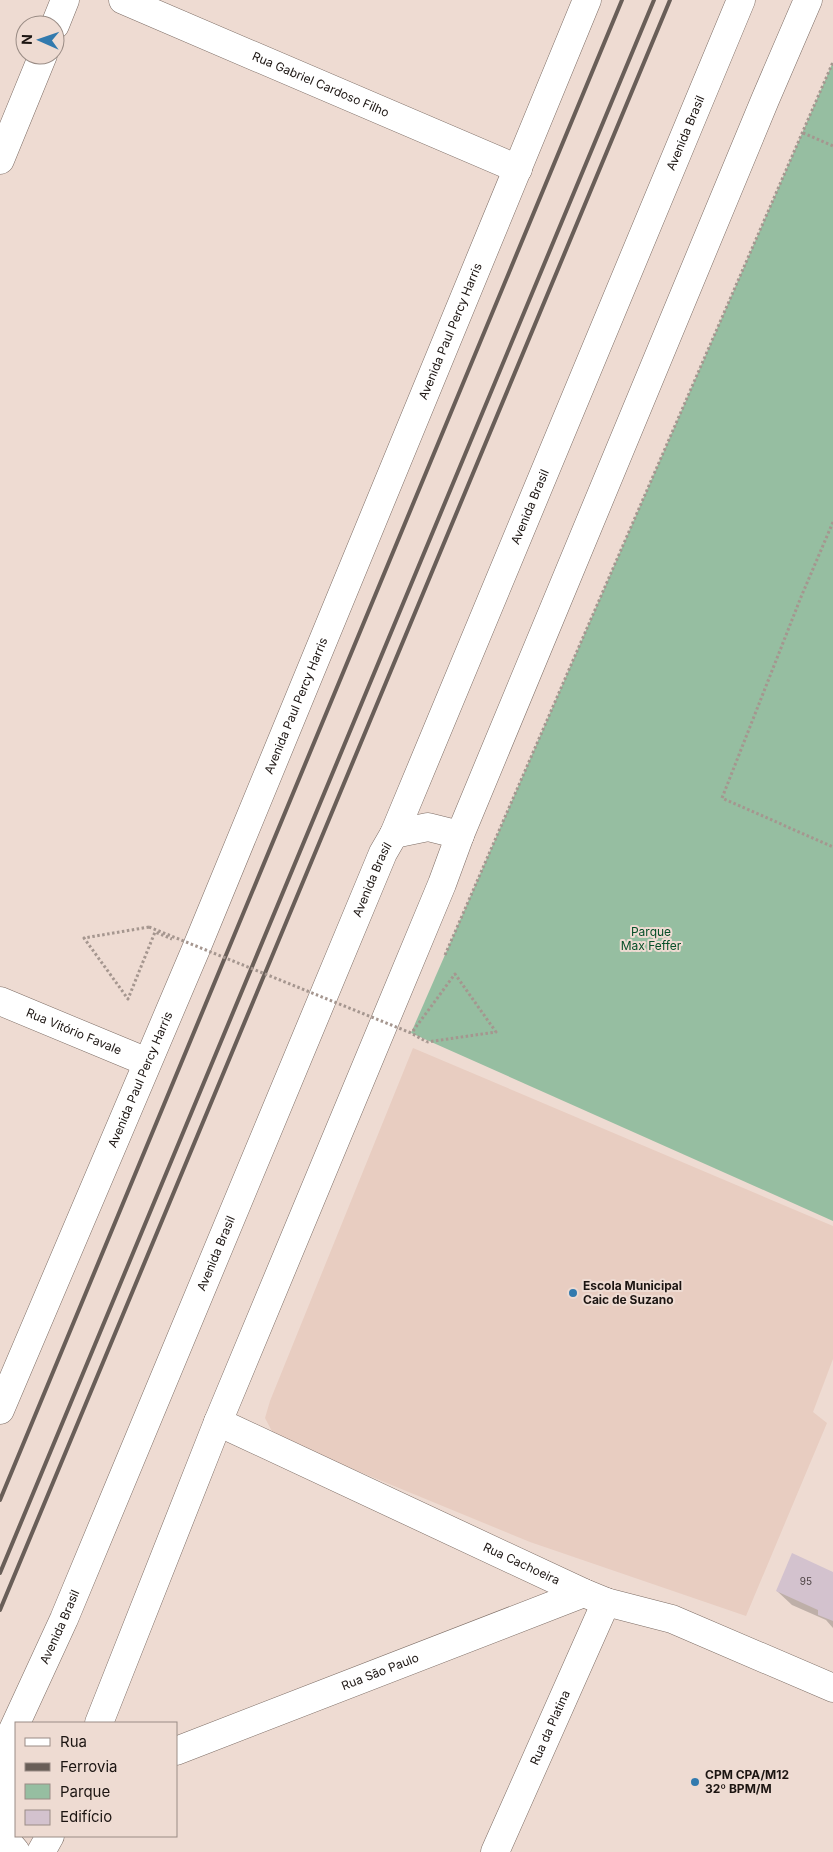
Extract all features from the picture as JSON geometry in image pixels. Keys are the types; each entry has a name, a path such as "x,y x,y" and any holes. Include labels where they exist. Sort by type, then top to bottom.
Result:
{"main road":[{"path":"59,15 65,0"},
{"name":"Rua Gabriel Cardoso Filho","path":"123,0 518,169"},
{"name":"Avenida Paul Percy Harris","path":"0,1410 148,1062 587,0"},
{"name":"Avenida Brasil","path":"17,1722 64,1619 365,896 394,834 741,0"},
{"path":"99,1722 218,1422 808,0"},
{"path":"0,160 39,65"},
{"path":"394,834 428,828 460,835"},
{"name":"Rua Vitório Favale","path":"0,1001 148,1062"},
{"name":"Rua Cachoeira","path":"218,1422 595,1598 672,1619 833,1688"},
{"name":"Rua São Paulo","path":"178,1750 595,1598"},
{"name":"Rua da Platina","path":"495,1852 595,1598"},
{"path":"32,1722 52,1673 64,1619"},
{"name":"Avenida Brasil","path":"0,1758 15,1725"},
{"path":"15,1768 5,1795 1,1814 3,1835 16,1852"},
{"path":"41,1852 49,1837"}],"path":[{"path":"443,960 833,62"},
{"path":"803,133 833,146"},
{"path":"833,522 801,597 722,798 833,847"},
{"path":"155,932 128,999 84,938 149,928 411,1033 427,1042 496,1032 455,974 411,1033"},
{"path":"411,1033 419,1015"}],"shaded area":[{"name":"Escola Municipal Caic de Suzano","path":"413,1048 833,1226 833,1359 813,1412 827,1423 746,1616 530,1542 275,1437 265,1418 270,1401"}],"green space":[{"name":"Parque Max Feffer","path":"833,62 833,1221 411,1033"}],"building":[{"path":"792,1553 833,1572 833,1621 818,1615 818,1610 776,1591"}],"railway":[{"path":"0,1500 622,0"},
{"path":"0,1573 654,0"},
{"path":"0,1610 670,0"}],"place":[{"name":"Escola Municipal Caic de Suzano","path":"573,1293"},
{"name":"CPM CPA/M12 32º BPM/M","path":"695,1782"}]}
